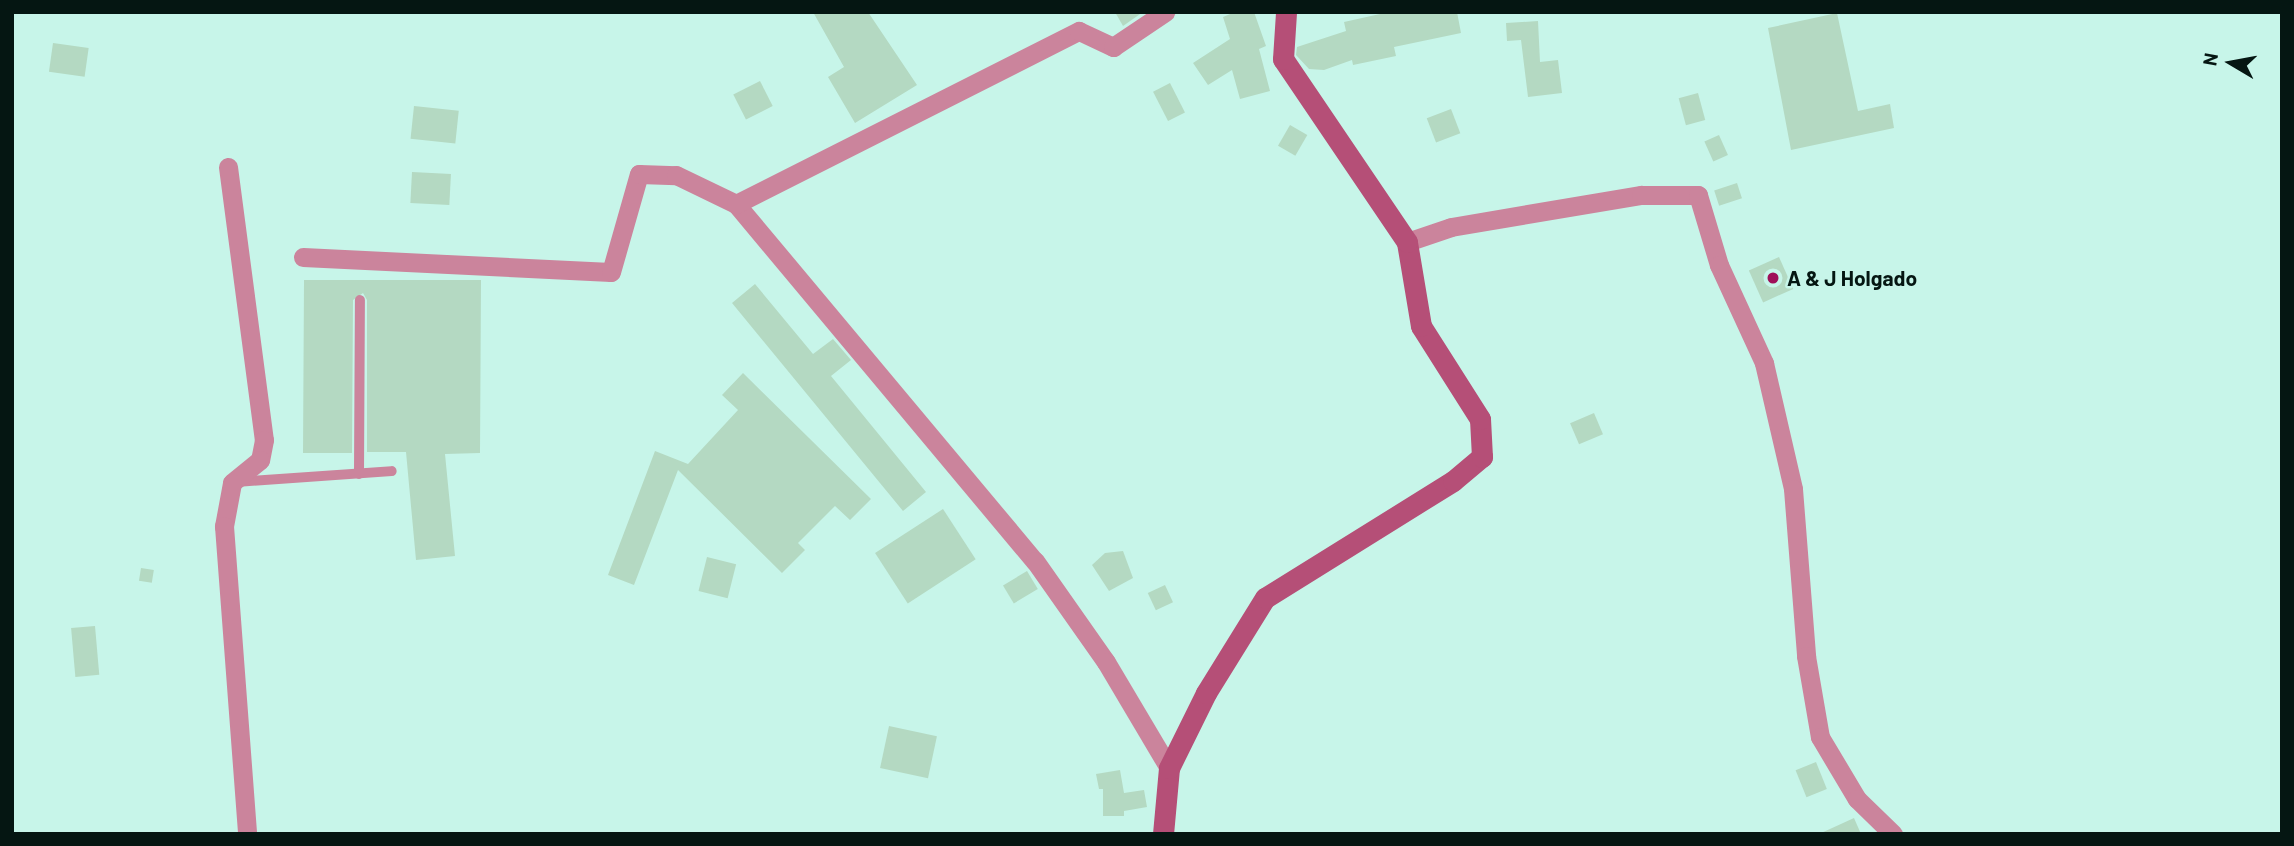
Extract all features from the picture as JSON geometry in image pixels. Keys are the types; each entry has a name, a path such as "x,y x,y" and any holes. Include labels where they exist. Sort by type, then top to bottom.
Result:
{"street":[{"path":"736,204 1079,31 1114,47 1165,12"},
{"path":"1163,834 1169,768 1206,693 1265,598 1454,481 1482,457 1480,419 1421,326 1407,242 1283,59 1286,12"},
{"path":"228,167 264,440 260,460 232,483 223,545 247,834"},
{"path":"303,257 611,272 639,174 676,175 736,204 1035,561 1107,662 1169,768"},
{"path":"1407,242 1451,227 1627,198 1698,195 1719,265 1764,363 1793,489 1806,656 1820,737 1857,799 1894,834"}],"lane":[{"path":"359,474 360,300"},
{"path":"232,483 391,471"}],"building":[{"path":"813,12 868,12 917,85 855,123 828,77 844,67"},
{"path":"1115,12 1143,12 1123,26"},
{"path":"1235,12 1254,12 1266,46 1259,49 1270,91 1240,99 1232,70 1208,85 1193,63 1230,39 1223,17"},
{"path":"1389,12 1457,12 1461,33 1394,47 1396,56 1353,65 1352,60 1324,70 1309,69 1296,55 1297,47 1346,31 1344,22"},
{"path":"1837,13 1858,111 1890,104 1894,128 1791,150 1768,28"},
{"path":"1538,21 1540,62 1558,60 1562,93 1528,97 1521,40 1507,41 1506,23"},
{"path":"53,43 89,48 85,77 49,72"},
{"path":"760,81 773,106 746,120 733,95"},
{"path":"1170,83 1185,112 1168,121 1153,92"},
{"path":"1698,93 1705,120 1686,125 1679,98"},
{"path":"414,106 459,111 455,144 411,139"},
{"path":"1451,109 1460,133 1436,143 1427,118"},
{"path":"1290,125 1307,135 1295,156 1278,146"},
{"path":"1719,135 1728,155 1713,162 1704,142"},
{"path":"412,172 451,174 449,205 410,203"},
{"path":"1737,183 1742,198 1719,206 1714,190"},
{"path":"1779,257 1793,289 1763,302 1749,270"},
{"path":"304,280 481,280 480,453 445,454 455,556 416,560 406,452 367,452 367,300 363,293 353,300 352,453 303,453"},
{"path":"755,284 813,354 833,339 851,360 831,376 926,492 903,511 732,303"},
{"path":"743,373 871,499 850,520 835,506 798,543 805,550 782,573 678,470 634,585 608,575 655,451 688,464 738,410 722,395"},
{"path":"1594,413 1603,434 1579,444 1570,423"},
{"path":"943,509 976,559 908,603 875,553"},
{"path":"1123,551 1133,578 1109,591 1092,565 1105,553"},
{"path":"707,557 736,564 728,598 699,591"},
{"path":"141,568 154,570 152,583 139,581"},
{"path":"1027,571 1038,589 1014,603 1003,585"},
{"path":"1165,585 1173,602 1156,610 1148,593"},
{"path":"95,626 99,675 75,677 71,628"},
{"path":"889,726 937,736 928,778 880,768"},
{"path":"1816,762 1827,789 1806,797 1796,770"},
{"path":"1120,770 1124,793 1144,790 1147,807 1124,811 1124,816 1103,816 1103,789 1099,789 1096,774"},
{"path":"1854,818 1861,834 1819,834"}],"place":[{"name":"A & J Holgado","path":"1773,278"}]}
